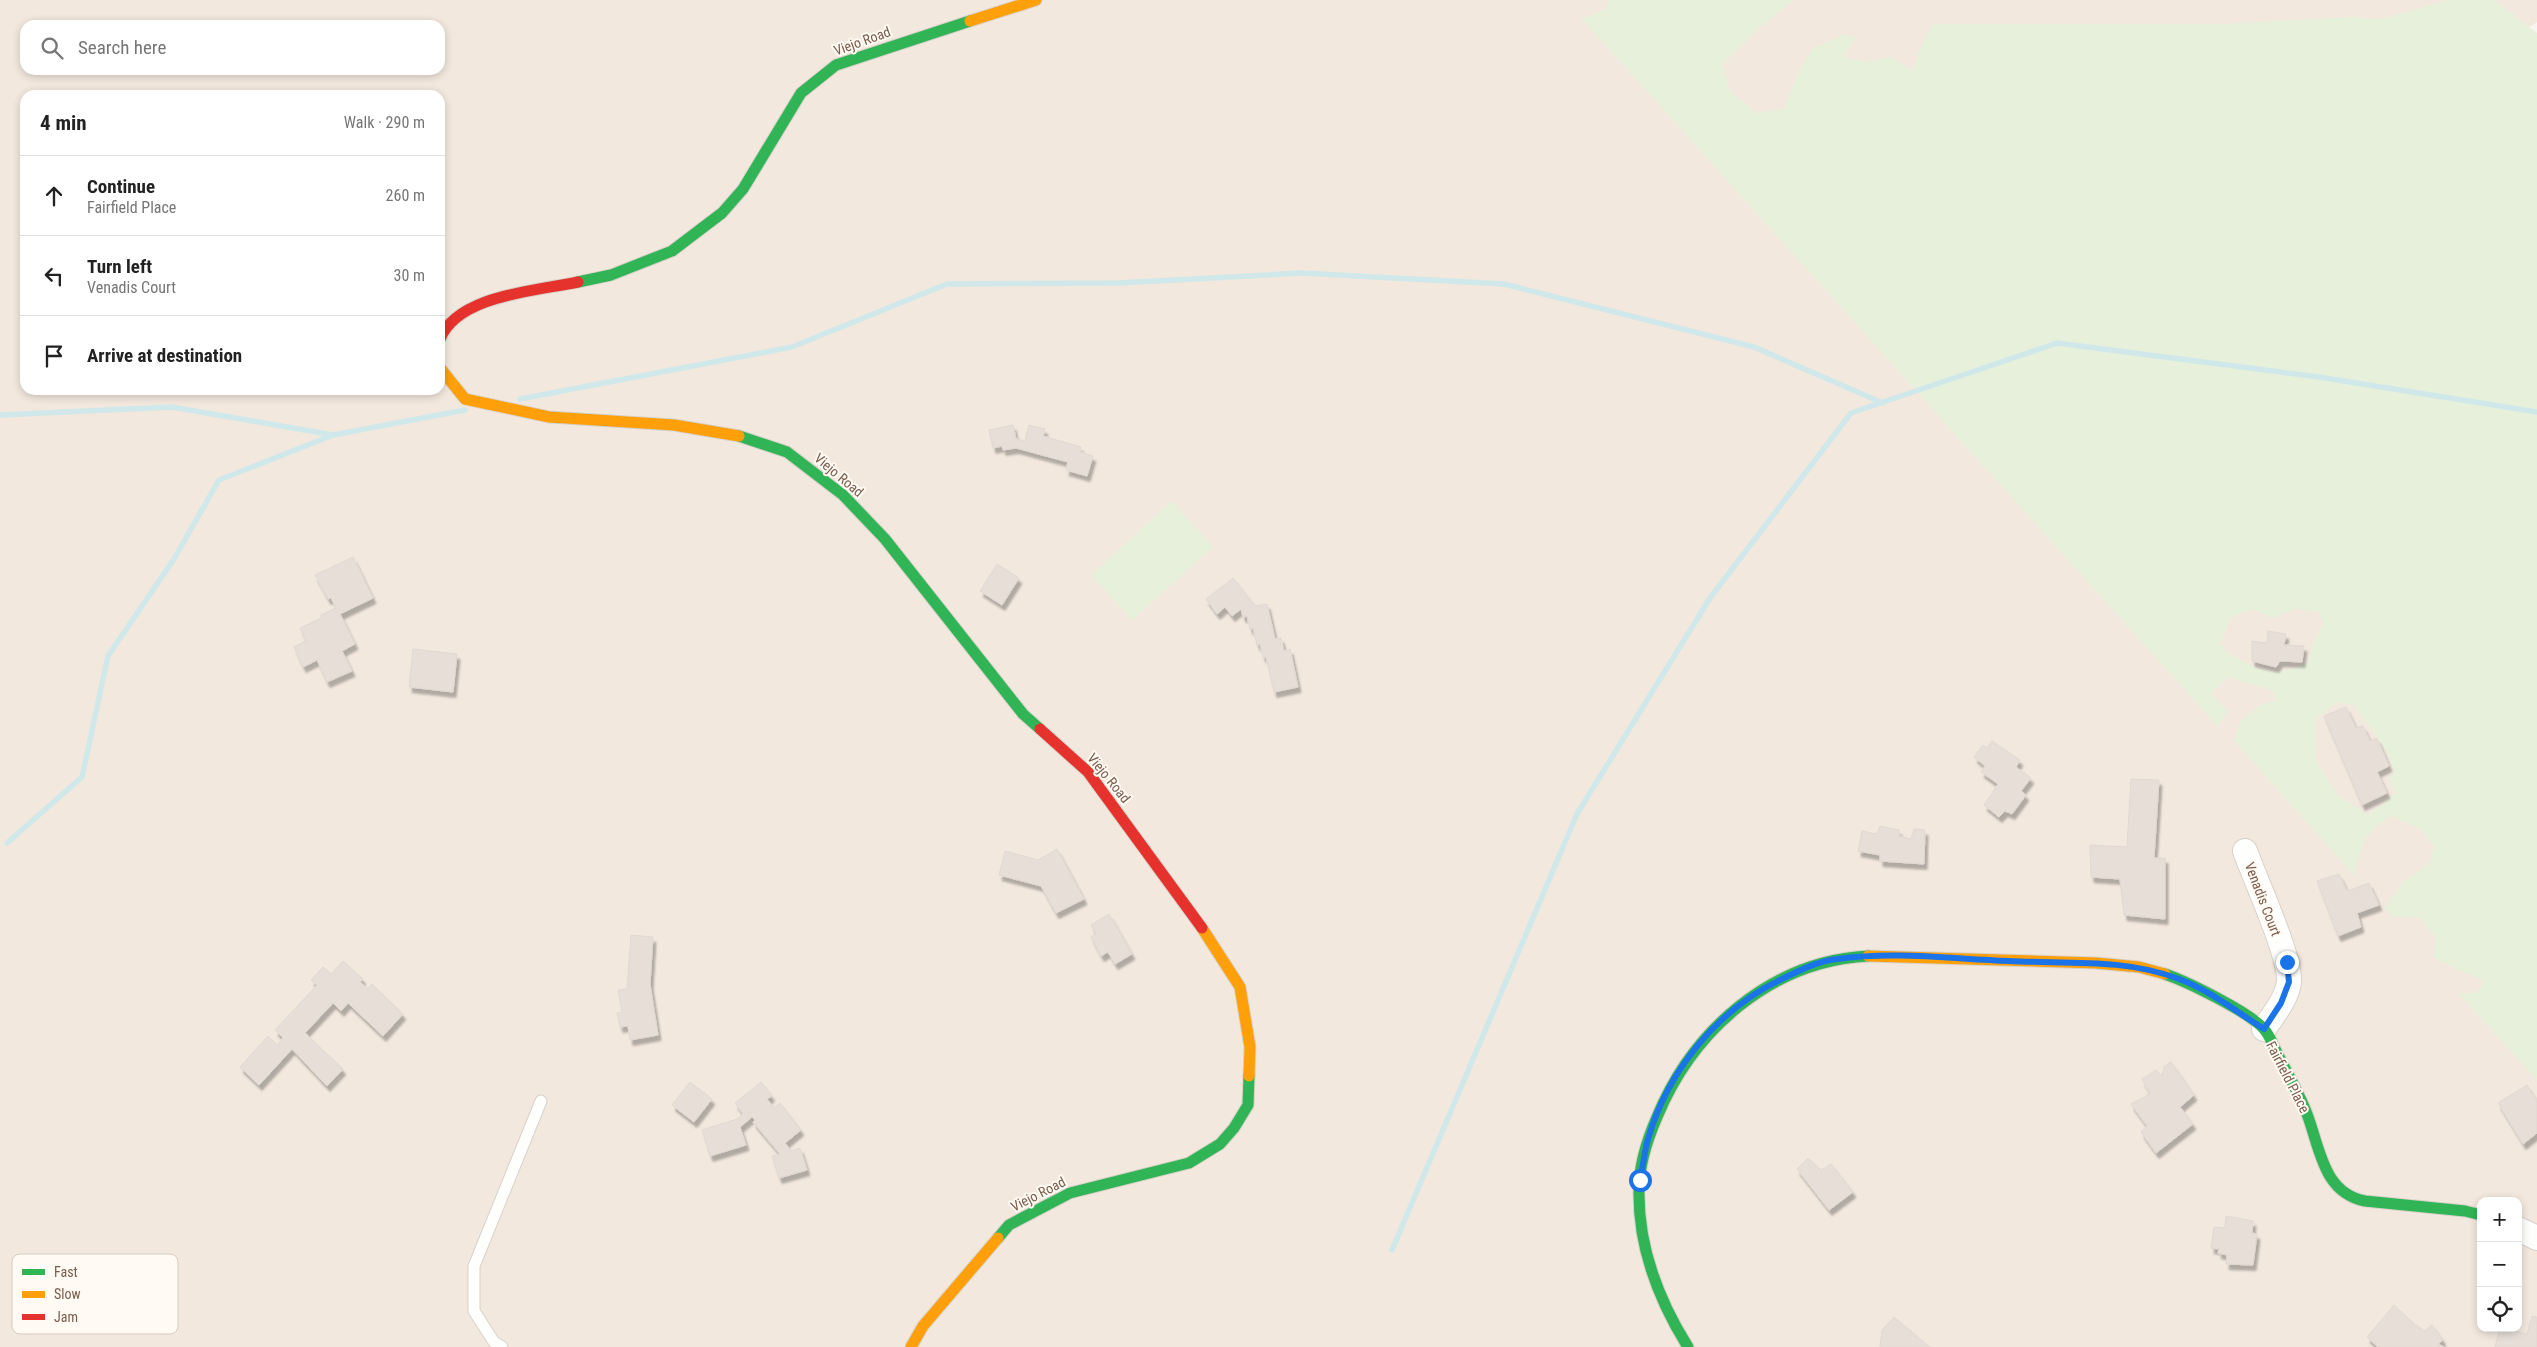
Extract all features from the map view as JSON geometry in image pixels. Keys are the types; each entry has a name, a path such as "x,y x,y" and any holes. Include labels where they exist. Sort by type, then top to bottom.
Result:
{"street":[{"name":"Viejo Road","path":"445,327 460,313 487,301 611,275 672,251 722,213 743,189 802,93 836,65 1036,0"},
{"name":"Viejo Road","path":"445,375 458,393 465,399 549,417 674,425 736,435 787,452 829,484 843,495 885,539 1023,714 1088,772 1183,900 1240,987 1250,1048 1248,1105 1234,1128 1220,1144 1189,1163 1070,1193 1009,1225 923,1326 911,1347"},
{"name":"Venadis Court","path":"2245,851 2287,969 2289,982 2281,1003 2264,1029"},
{"name":"Fairfield Place","path":"1688,1347 1676,1330 1655,1285 1643,1243 1640,1180 1646,1148 1666,1095 1693,1051 1731,1011 1759,990 1797,971 1836,959 1921,955 2009,961 2089,963 2143,969 2180,979 2226,1004 2264,1029 2309,1117 2318,1154 2336,1186 2350,1197 2365,1201 2465,1211 2477,1214"},
{"path":"2522,1231 2537,1238"}],"lane":[{"path":"502,1347 494,1342 474,1311 474,1266 541,1101"}],"shaded area":[{"path":"0,0 2537,0 2537,22 2372,133 2537,767 2537,1347 0,1347"}],"green space":[{"path":"1609,0 1794,0 1759,28 1722,64 1730,91 1757,113 1784,109 1799,71 1812,49 1843,35 1855,37 1843,57 1867,62 1891,57 1913,71 1918,53 1933,24 2225,24 2352,17 2382,19 2448,0 2494,0 2537,33 2537,1080 2458,993 2477,993 2484,981 2434,958 2436,938 2419,917 2394,917 2384,909 2404,881 2430,863 2434,846 2420,829 2390,816 2365,837 2354,875 2234,741 2240,721 2263,704 2275,701 2274,691 2228,677 2211,694 2228,711 2218,727 1582,19 1606,9","holes":["2252,609 2273,618 2294,609 2320,612 2323,624 2313,644 2308,663 2282,671 2267,671 2250,665 2226,651 2220,643 2231,618","2337,702 2354,705 2382,744 2394,772 2389,778 2396,793 2368,815 2337,794 2316,761 2315,719"]},
{"path":"1172,501 1213,547 1132,620 1091,575"}],"building":[{"path":"1013,425 1016,439 1025,441 1029,425 1045,429 1043,436 1081,447 1080,452 1093,456 1087,476 1066,470 1068,462 1016,448 1003,450 1002,446 993,448 989,430"},
{"path":"353,557 373,598 340,614 355,644 342,651 352,671 327,682 317,660 303,667 294,647 306,641 300,628 336,608 331,598 328,599 315,575"},
{"path":"997,564 1019,578 1002,605 980,591"},
{"path":"1233,578 1255,606 1267,604 1275,639 1281,638 1284,651 1290,649 1298,687 1274,692 1266,657 1263,657 1260,644 1257,645 1253,628 1250,629 1247,616 1243,617 1241,609 1232,616 1225,607 1217,614 1206,599"},
{"path":"2268,631 2286,634 2284,645 2304,646 2302,662 2280,661 2276,667 2252,661 2252,641 2267,643"},
{"path":"413,649 457,654 453,692 409,687"},
{"path":"2346,707 2356,728 2363,726 2370,741 2377,738 2389,766 2377,772 2387,793 2362,805 2324,716"},
{"path":"1992,741 2020,760 2016,767 2031,778 2021,791 2026,795 2012,814 2005,811 1999,817 1984,805 1998,784 1981,772 1985,766 1974,757 1983,745 1987,748"},
{"path":"2131,779 2159,780 2154,858 2165,858 2165,919 2124,915 2120,879 2091,877 2090,845 2127,847"},
{"path":"1880,826 1899,830 1899,836 1911,839 1914,829 1925,830 1924,864 1880,861 1880,855 1858,851 1862,831 1877,834"},
{"path":"1057,849 1084,899 1056,913 1041,886 999,875 1005,851 1038,860"},
{"path":"2339,874 2347,891 2369,883 2379,905 2357,913 2361,927 2338,936 2317,881"},
{"path":"1109,914 1132,954 1115,964 1108,952 1101,956 1091,937 1096,934 1091,925"},
{"path":"631,935 653,937 650,984 658,1035 630,1040 628,1026 620,1027 617,1013 622,1012 618,990 627,989"},
{"path":"343,961 363,979 360,982 368,989 372,984 403,1014 383,1036 348,1003 341,1011 333,1003 305,1033 343,1069 327,1086 292,1049 259,1085 240,1067 268,1036 277,1045 283,1038 275,1030 317,985 311,980 323,967 331,974"},
{"path":"2171,1062 2194,1095 2180,1107 2193,1124 2156,1153 2141,1132 2147,1126 2131,1104 2150,1094 2142,1079 2156,1070 2162,1076 2164,1067"},
{"path":"690,1082 712,1099 694,1122 672,1105"},
{"path":"761,1082 772,1096 767,1099 774,1108 780,1103 801,1130 785,1143 791,1151 800,1148 807,1170 779,1178 772,1156 780,1154 753,1122 755,1120 752,1117 740,1127 746,1145 710,1156 702,1130 737,1119 743,1114 735,1103"},
{"path":"2527,1085 2537,1101 2537,1133 2523,1144 2498,1103"},
{"path":"1808,1158 1821,1170 1831,1164 1853,1192 1829,1210 1797,1169"},
{"path":"2226,1216 2253,1221 2252,1233 2257,1234 2253,1265 2226,1264 2227,1255 2218,1253 2219,1249 2211,1248 2214,1227 2225,1228"},
{"path":"2394,1305 2413,1323 2425,1331 2432,1325 2443,1340 2438,1344 2444,1347 2378,1347 2367,1337"},
{"path":"2532,1316 2537,1317 2537,1347 2495,1347 2499,1332 2527,1334"},
{"path":"1894,1317 1930,1347 1880,1347 1882,1330"}],"waterway":[{"path":"520,399 792,347 947,284 1119,283 1302,273 1504,284 1754,347 1883,403"},
{"path":"1392,1250 1577,814 1710,598 1851,413 2057,343 2319,377 2537,412"},
{"path":"0,415 172,407 333,435"},
{"path":"7,843 82,777 108,656 174,559 219,480 333,435 465,410"}],"traffic: fast":[{"path":"578,282 611,275 672,251 722,213 743,189 801,93 836,65 970,21"},
{"path":"739,436 787,452 843,495 885,539 1023,714 1040,729"},
{"path":"1688,1347 1659,1292 1646,1253 1642,1232 1639,1190 1640,1171 1657,1117 1672,1085 1692,1056 1714,1029 1740,1006 1768,986 1799,971 1833,961 1868,956"},
{"path":"2165,974 2202,990 2232,1006 2264,1029 2304,1106 2325,1167 2340,1189 2351,1196 2365,1201 2465,1211 2477,1214"},
{"path":"998,1238 1009,1225 1070,1193 1189,1163 1220,1144 1234,1128 1248,1105 1249,1076"}],"traffic: slow":[{"path":"970,21 1036,0"},
{"path":"445,374 465,399 549,417 674,425 739,436"},
{"path":"1202,928 1240,987 1250,1047 1249,1076"},
{"path":"1868,956 2096,963 2139,967 2165,974"},
{"path":"911,1347 923,1326 998,1238"}],"traffic: jam":[{"path":"445,331 449,324 463,313 480,304 521,292 578,282"},
{"path":"1040,729 1088,772 1202,928"}],"route":[{"path":"1640,1180 1648,1139 1666,1095 1693,1051 1731,1011 1759,990 1797,971 1836,959 1921,955 2009,961 2089,963 2143,969 2180,979 2226,1004 2264,1029 2281,1003 2289,982 2287,962"}]}
